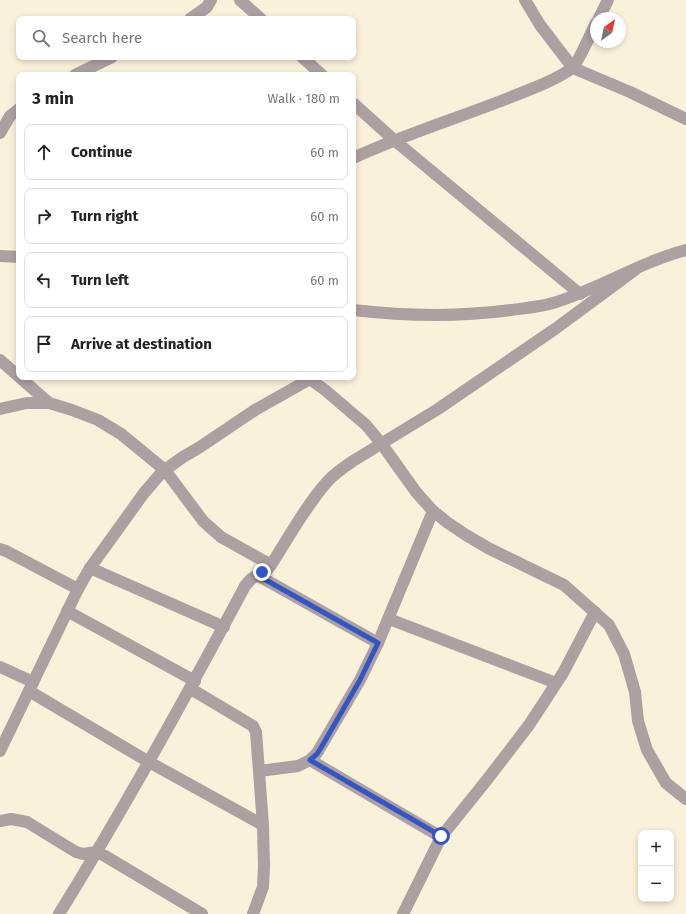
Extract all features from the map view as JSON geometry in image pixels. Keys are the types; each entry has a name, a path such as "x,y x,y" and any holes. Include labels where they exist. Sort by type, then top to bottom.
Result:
{"street":[{"path":"194,16 207,7 211,0"},
{"path":"240,0 258,16"},
{"path":"525,0 540,25 573,68 630,92 686,119"},
{"path":"602,12 608,0"},
{"path":"356,157 394,140 514,96 555,78 573,68 590,35"},
{"path":"81,72 106,60"},
{"path":"305,60 319,72"},
{"path":"356,106 394,140 580,294"},
{"path":"0,133 10,116 16,111"},
{"path":"356,310 454,315 482,314 528,308 552,303 580,294 601,283 635,270 667,255 686,250"},
{"path":"0,256 16,258"},
{"path":"59,914 193,685 245,586 271,565 300,519 327,481 340,470 438,408 555,329 635,270"},
{"path":"0,360 16,374"},
{"path":"23,380 49,403"},
{"path":"1,744 31,687 78,589 90,568 144,493 165,470 183,457 255,410 306,380"},
{"path":"312,380 366,425 381,443 416,492 448,523 471,538 564,585 609,625 624,654 635,692 638,721 647,750 666,783 686,799"},
{"path":"0,409 27,403 49,403 98,420 121,434 165,470 203,521 221,537 271,565"},
{"path":"259,771 298,766 310,760 317,754 360,680 378,643 433,510"},
{"path":"0,549 78,589"},
{"path":"90,568 224,627"},
{"path":"257,575 378,643"},
{"path":"67,611 193,685 253,726 256,732 263,825 264,867 263,887 253,914"},
{"path":"403,914 441,836 529,725 556,683 595,612"},
{"path":"389,619 556,683"},
{"path":"0,667 149,762 263,825"},
{"path":"310,760 441,836"},
{"path":"0,821 11,819 27,822 76,852 83,854 96,852 105,856 202,914"}],"route":[{"path":"262,572 257,575 378,643 360,680 322,746 317,754 310,760 441,836"}]}
